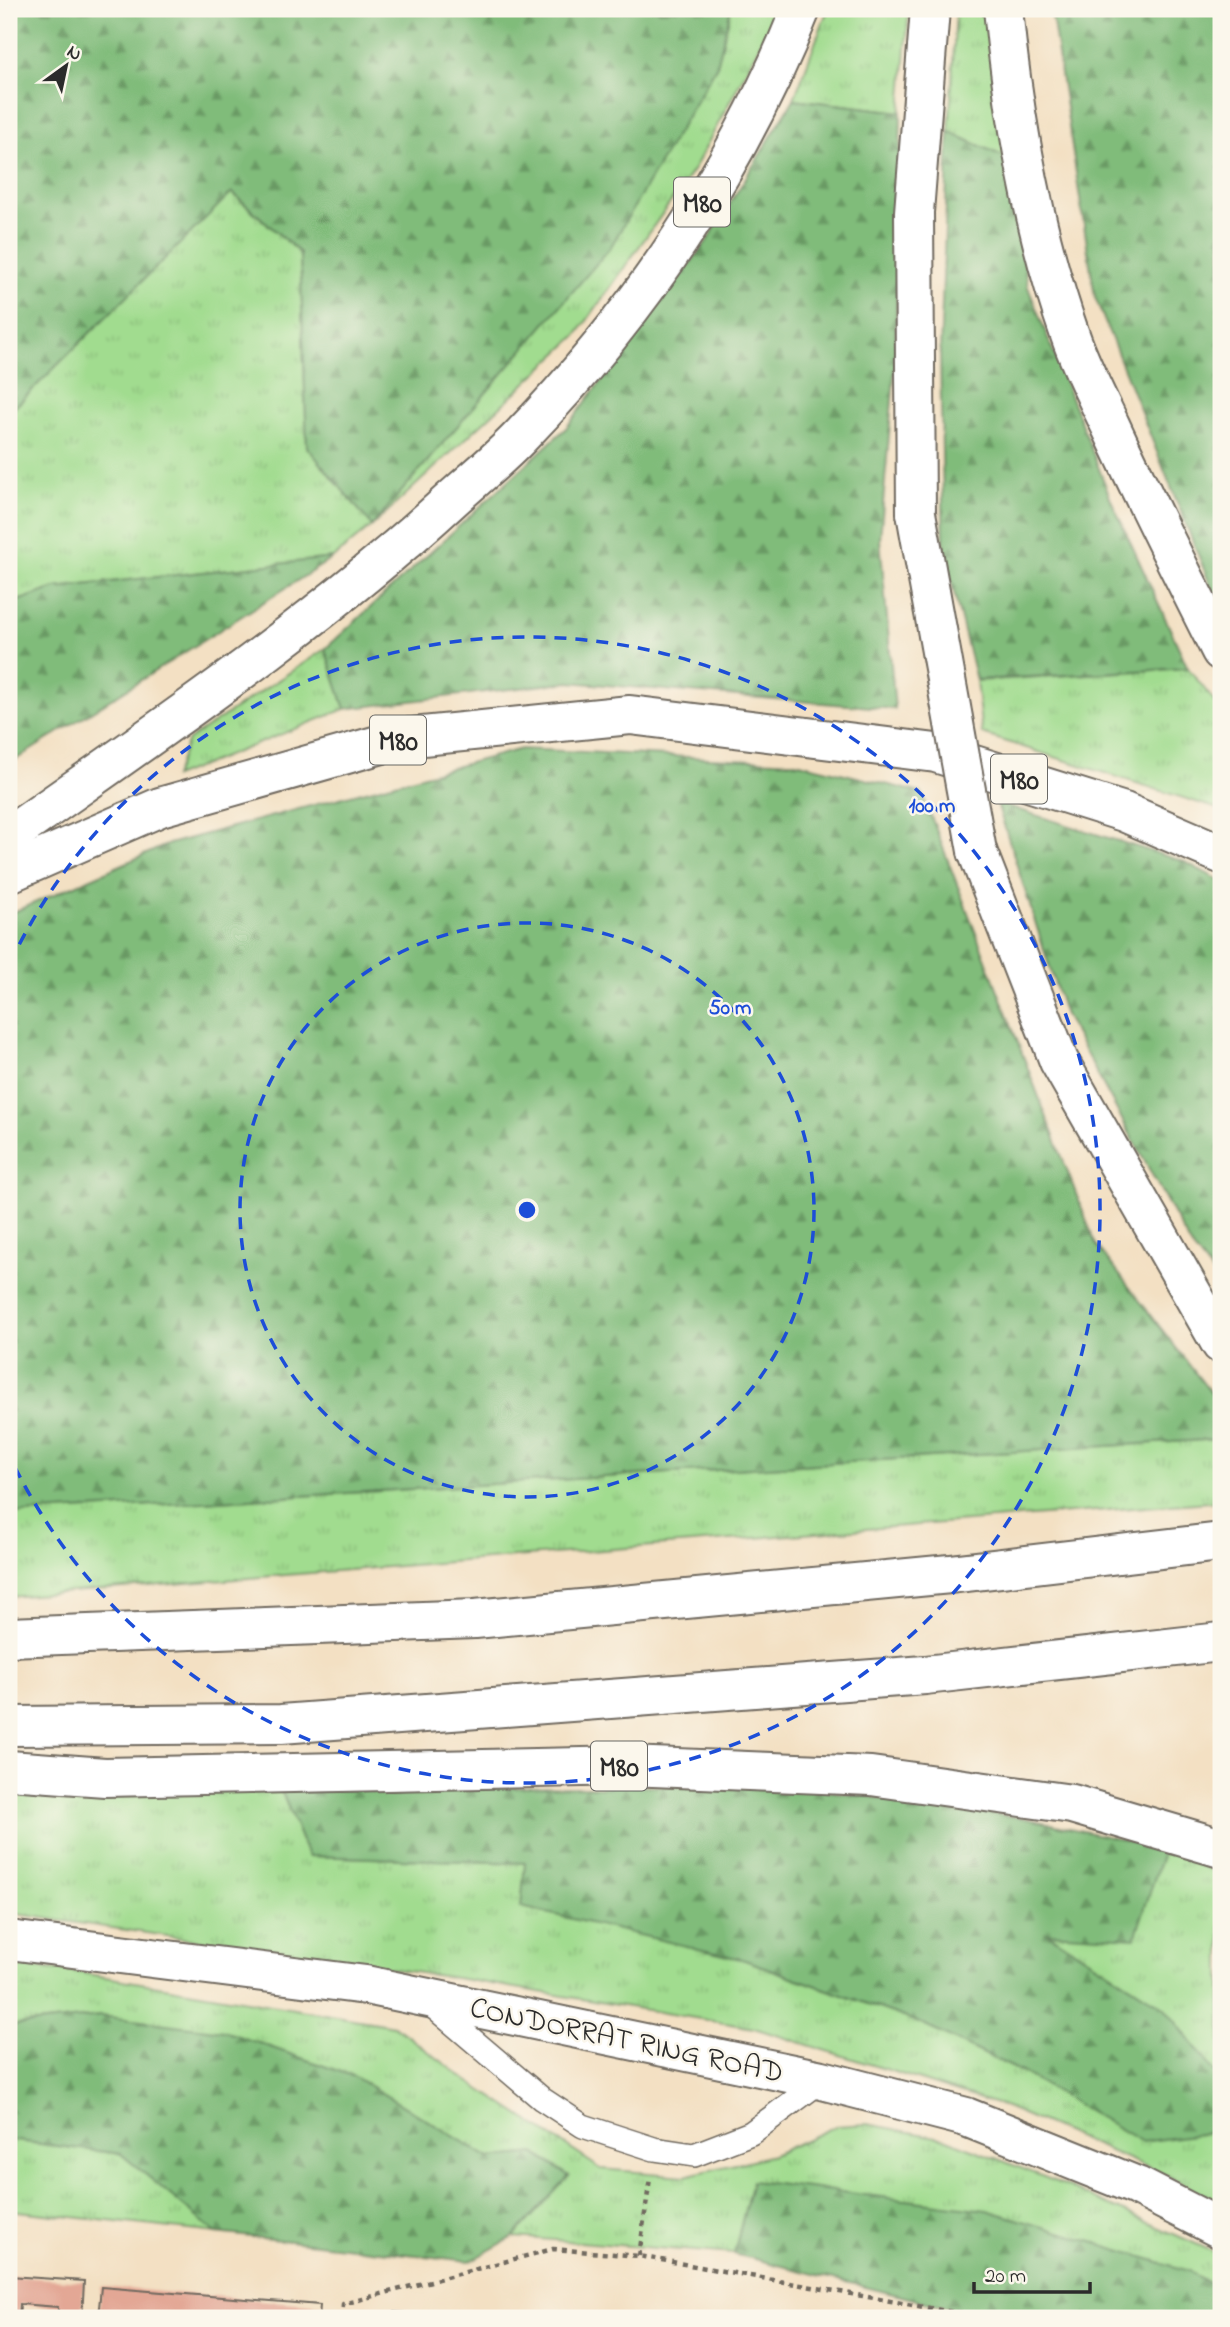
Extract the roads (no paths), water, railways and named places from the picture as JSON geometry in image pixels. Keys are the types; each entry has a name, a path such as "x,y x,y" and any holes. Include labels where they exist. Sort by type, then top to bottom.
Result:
{"main road":[{"name":"M80","path":"9,836 274,648 398,549 519,438 655,276 720,174 769,85 801,9"},
{"path":"930,9 914,212 916,513 977,851 1059,1061 1219,1340"},
{"path":"1003,9 1010,82 1025,166 1041,242 1070,337 1161,537 1221,650"},
{"name":"M80","path":"9,873 160,807 403,738 630,715 936,753 1124,812 1221,854"},
{"path":"9,1637 475,1619 937,1575 1221,1542"},
{"name":"M80","path":"9,1726 281,1724 925,1675 1221,1642"},
{"name":"M80","path":"9,1770 106,1777 629,1766 871,1776 1072,1804 1221,1848"},
{"name":"CONDORRAT RING ROAD","path":"9,1940 366,1985 822,2080 966,2118 1138,2186 1221,2229"}],"lane":[{"path":"420,1996 542,2099 583,2126 654,2149 694,2155 751,2133 822,2080"}]}
